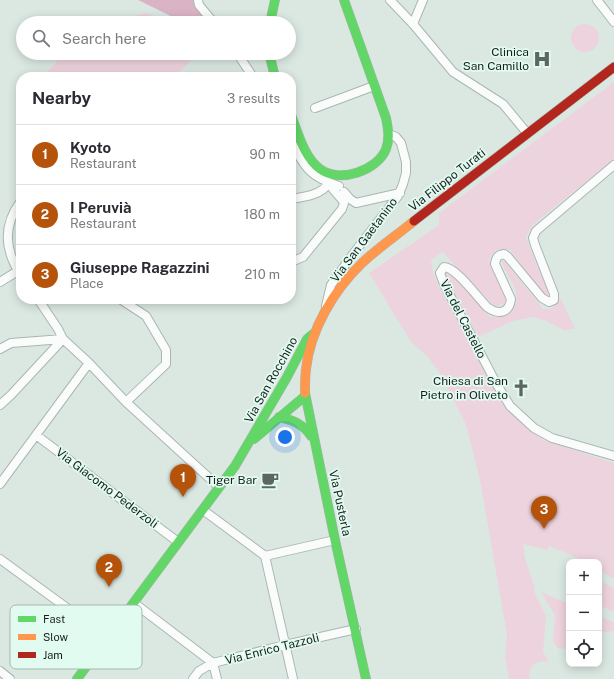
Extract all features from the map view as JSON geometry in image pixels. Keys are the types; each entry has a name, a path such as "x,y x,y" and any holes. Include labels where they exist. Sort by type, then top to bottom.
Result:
{"street":[{"path":"198,0 199,5 208,16"},
{"path":"272,16 275,0"},
{"path":"296,126 314,163 322,170 338,176 349,176 362,171 382,157 387,145 389,134 386,118 344,0"},
{"path":"390,0 413,24 453,72 503,104 527,134"},
{"path":"413,24 423,0"},
{"path":"597,0 614,22"},
{"path":"242,60 250,72"},
{"path":"270,60 273,72"},
{"name":"Via Filippo Turati","path":"315,332 325,311 340,288 362,263 433,206 614,67"},
{"path":"316,108 374,86"},
{"name":"Via San Gaetanino","path":"325,311 331,285 353,254 402,192 406,173 406,162 401,143 396,137 389,134"},
{"name":"Via San Gaetanino","path":"296,151 307,169 341,189 356,203 402,192"},
{"name":"Via del Castello","path":"614,165 536,231 533,238 534,245 554,294 554,300 552,302 542,298 504,254 500,254 496,258 495,264 511,299 510,306 500,312 493,311 487,307 458,274 448,267 444,267 440,273 444,284 496,383 510,406 534,428 552,438 614,456"},
{"path":"296,198 319,193 338,176"},
{"name":"Via San Gaetanino","path":"296,260 303,257 342,209 344,204 343,200 334,192 329,183"},
{"path":"16,208 13,212 8,230 8,248 16,263"},
{"path":"0,282 16,273"},
{"path":"41,304 58,328 63,339 89,363 126,402 219,487"},
{"path":"126,402 166,364 166,350 146,316 128,304"},
{"name":"Via Pusterla","path":"315,332 306,368 306,396 314,441 366,679"},
{"name":"Via San Rocchino","path":"134,603 203,510 250,442 258,425 287,377 307,339 315,332"},
{"path":"0,349 11,343 63,339"},
{"path":"0,405 12,395 63,339"},
{"path":"0,484 89,363"},
{"name":"Via San Rocchino","path":"250,442 306,396"},
{"name":"Via San Rocchino","path":"279,417 299,423 306,428 314,441"},
{"name":"Via Giacomo Pederzoli","path":"36,435 178,542"},
{"path":"203,510 265,556 293,679"},
{"path":"265,556 335,540"},
{"path":"0,559 63,605"},
{"path":"142,609 213,663 217,679"},
{"name":"Via Enrico Tazzoli","path":"193,679 199,671 213,663 356,629"},
{"name":"Via San Rocchino","path":"77,679 85,669"},
{"path":"0,671 10,679"}],"shaded area":[{"path":"138,0 193,0 195,7 203,16 171,16"},
{"path":"146,13 153,16 134,16"},
{"path":"585,24 595,28 599,38 595,48 585,52 575,48 571,38 575,28"},
{"path":"58,60 192,60 179,72 47,72"},
{"path":"614,82 614,159 533,225 526,237 549,292 548,296 541,291 510,250 497,250 492,254 489,260 507,299 503,304 498,306 493,305 471,284 443,252 431,260 433,272 438,285 503,402 516,418 543,440 614,463 614,579 602,572 602,559 579,559 549,546 547,550 523,544 525,558 535,589 534,591 546,616 543,652 549,662 545,661 534,664 530,670 530,679 509,679 505,657 507,635 480,480 466,425 442,376 427,356 411,342 369,273 439,225 439,213"},
{"path":"501,260 505,262 543,309 550,309 561,299 575,329 564,330 544,320 533,317 513,321 478,337 445,272 447,271 452,274 490,317 499,317 512,312 516,305 517,298 514,286"},
{"path":"602,582 614,588 614,612 602,606"},
{"path":"541,592 566,603 566,649 557,648 553,641 555,615"},
{"path":"602,617 614,622 614,631 602,633"}],"traffic: fast":[{"path":"272,16 275,0"},
{"path":"296,128 302,144 314,164 328,173 348,175 367,169 382,157 386,149 388,137 386,118 344,0"},
{"path":"271,60 274,72"},
{"path":"132,605 235,466 287,377 307,339 313,334"},
{"path":"305,393 335,540 366,679"},
{"path":"254,439 305,396"},
{"path":"279,417 297,423 305,428 311,436"},
{"path":"77,679 84,669"}],"traffic: slow":[{"path":"305,393 306,369 312,340 318,325 333,298 342,285 362,263 414,221"}],"traffic: jam":[{"path":"414,221 614,67"}],"place":[{"name":"Clinica San Camillo","path":"542,59"},
{"name":"Chiesa di San Pietro in Oliveto","path":"521,388"},
{"name":"Tiger Bar","path":"270,480"},
{"name":"Kyoto","path":"183,497"},
{"name":"Giuseppe Ragazzini","path":"544,529"},
{"name":"I Peruvià","path":"109,587"}]}
